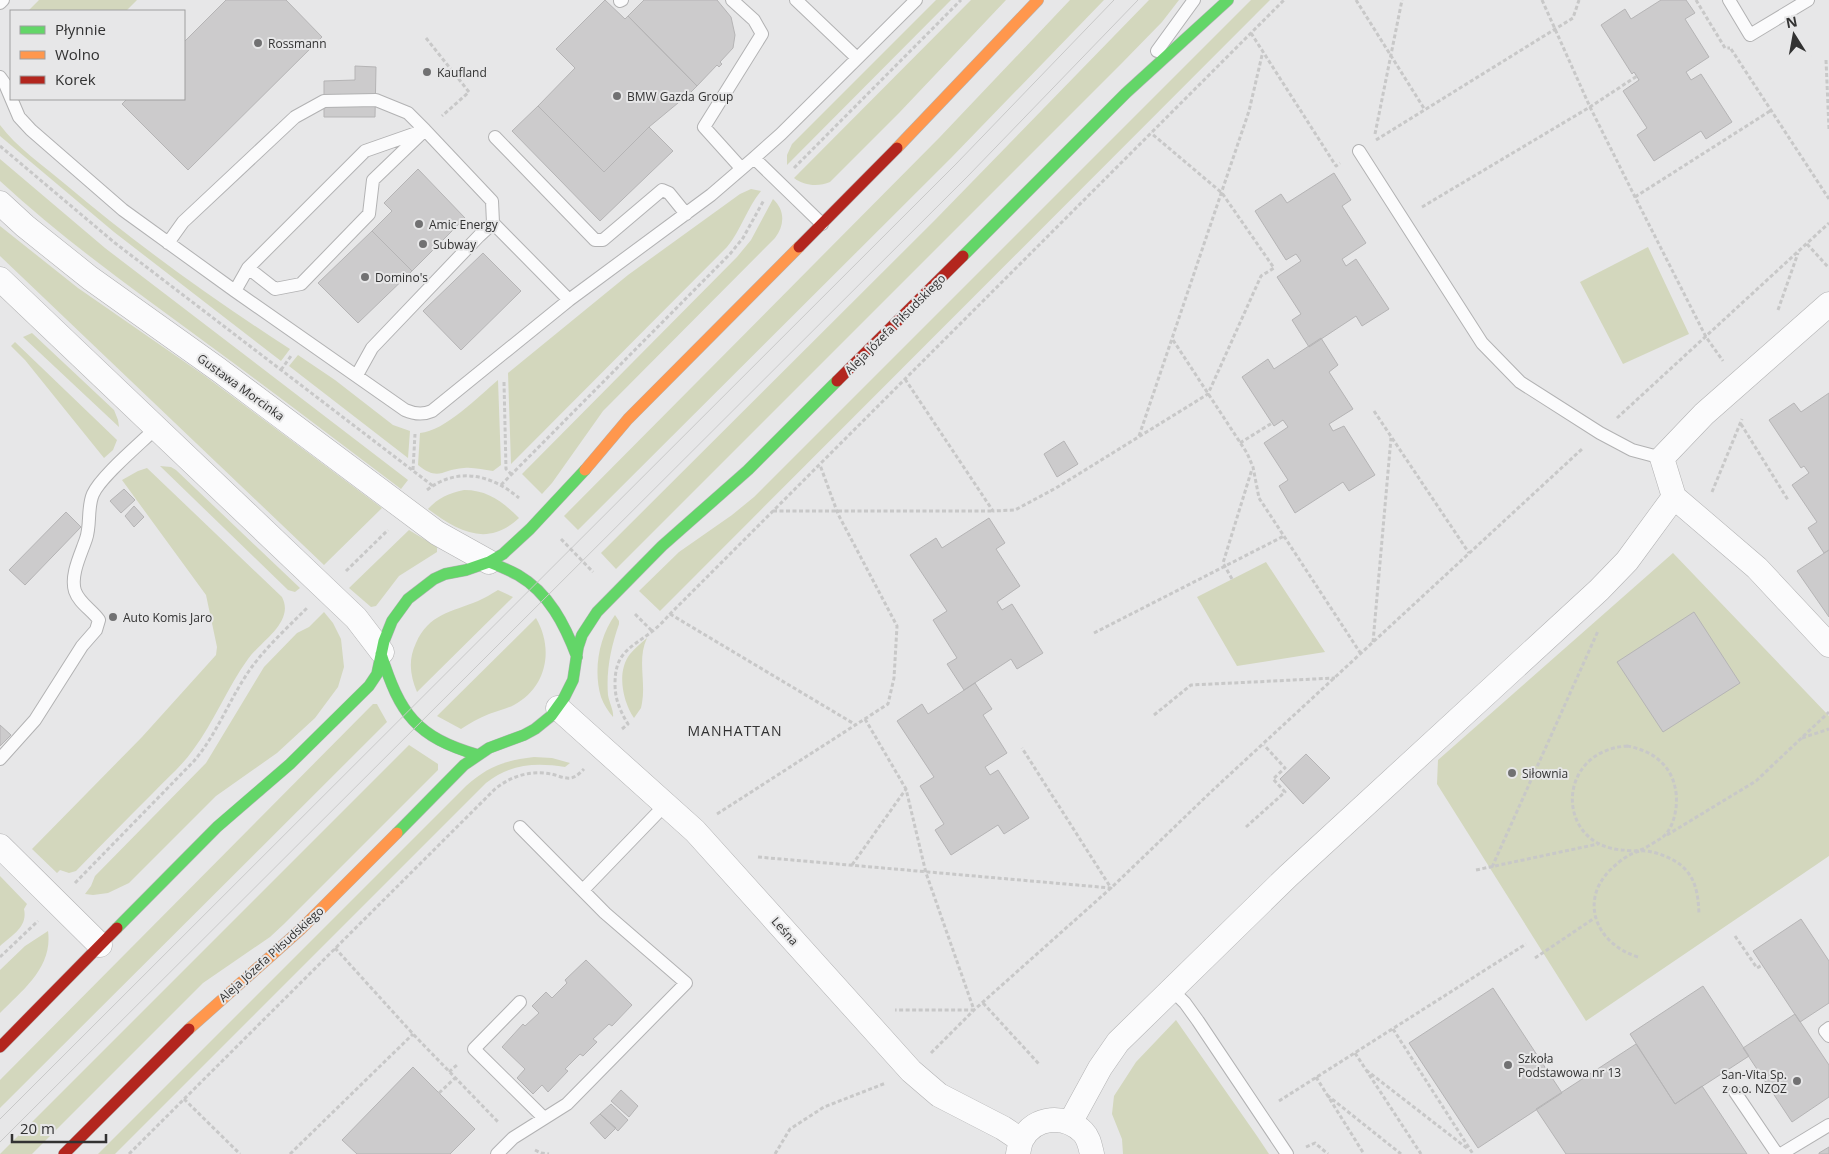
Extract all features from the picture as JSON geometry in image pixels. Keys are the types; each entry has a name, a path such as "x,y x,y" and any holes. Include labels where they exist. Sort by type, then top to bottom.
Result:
{"street":[{"path":"0,1047 225,819 290,764 362,693 377,674 384,641 392,621 408,599 434,579 445,574 466,570 489,562 503,554 530,529 580,476 628,419 926,119 1038,0"},
{"name":"Aleja Józefa Piłsudskiego","path":"64,1154 204,1014 290,940 464,766 489,748 524,735 544,723 558,708 573,680 578,646 582,635 597,612 614,593 662,546 748,470 1122,97 1228,0"},
{"name":"Gustawa Morcinka","path":"0,203 25,226 90,278 219,370 437,533 489,562"},
{"path":"0,279 356,618 382,653 398,700 406,714 417,726 442,743 478,755"},
{"path":"1829,304 1704,414 1662,458 1674,497 1757,568 1829,645"},
{"path":"1070,1123 1100,1068 1118,1042 1171,988 1288,876 1599,590 1627,561 1674,497"},
{"path":"489,562 518,575 534,586 560,618 577,657"},
{"name":"Leśna","path":"558,708 695,831 911,1071 939,1094 1003,1128 1020,1147"},
{"path":"0,846 100,945"},
{"path":"1020,1147 1030,1129 1043,1122 1057,1119 1070,1123 1084,1133 1090,1143 1092,1154"}],"lane":[{"path":"0,3 3,0"},
{"path":"732,0 754,20 762,34 704,127 741,168"},
{"path":"796,0 857,58"},
{"path":"12,100 19,117 31,130 123,210 234,291 405,410 425,414 432,411 569,300 686,214 754,158 781,134 916,0"},
{"path":"1122,97 1194,0"},
{"path":"1729,0 1750,35 1808,0"},
{"path":"0,77 10,96"},
{"path":"168,243 183,222 295,118 324,101 376,100 408,113 425,130 492,201 494,223 569,300"},
{"path":"234,291 248,268 365,150 425,130"},
{"path":"248,268 275,289 301,284 369,214 373,180 425,130"},
{"path":"495,137 595,240 603,240 662,190 669,193 686,214"},
{"path":"1358,151 1488,350 1520,382 1600,434 1632,450 1662,458"},
{"path":"754,158 822,224"},
{"path":"357,375 372,348 479,236 494,223"},
{"path":"0,759 28,729 82,646 99,625 99,620 96,616 80,600 75,591 74,581 76,568 90,530 92,497 103,480 156,428"},
{"path":"583,890 666,804"},
{"path":"501,1153 513,1138 567,1104 686,983 605,913 520,827"},
{"path":"1171,988 1198,1021 1287,1154"},
{"path":"520,1002 474,1049 544,1118"},
{"path":"1829,1028 1825,1031 1829,1036"},
{"path":"1735,1092 1776,1154"},
{"path":"1781,1154 1829,1125"}],"path":[{"path":"501,485 730,254 743,238 764,199 961,0"},
{"path":"623,728 628,724 620,711 616,699 615,678 618,665 625,652 635,642 652,632 1284,0"},
{"path":"1356,0 1425,110"},
{"path":"1373,142 1402,0"},
{"path":"1542,0 1590,107 1635,198 1706,337 1726,364"},
{"path":"1397,127 1573,18 1579,0"},
{"path":"1696,0 1725,48 1730,48 1750,35"},
{"path":"1251,33 1336,166 1358,151"},
{"path":"425,130 469,92 426,38"},
{"path":"1730,48 1829,200"},
{"path":"1139,437 1249,111 1263,51"},
{"path":"1826,60 1829,129"},
{"path":"1401,219 1590,107 1637,76"},
{"path":"1635,198 1770,111"},
{"path":"773,511 1015,510 1056,488 1208,394 1261,276 1274,268 1222,193 1151,133"},
{"path":"0,146 115,243 433,486"},
{"path":"927,1057 974,1010 1111,888 1469,553 1829,223"},
{"path":"1807,244 1829,268"},
{"path":"1775,317 1798,252"},
{"path":"1172,339 1240,443 1253,467 1258,498 1361,654"},
{"path":"492,363 504,377 506,469 511,474"},
{"path":"905,378 993,511"},
{"path":"1374,411 1469,553"},
{"path":"413,471 416,413"},
{"path":"1704,521 1709,499 1742,416"},
{"path":"1240,443 1272,423"},
{"path":"1740,423 1788,500"},
{"path":"1373,642 1391,438"},
{"path":"710,818 888,704 894,678 897,626 837,510 820,464"},
{"path":"1232,579 1223,563 1253,467"},
{"path":"426,491 454,477 474,476 488,479 501,485 521,499"},
{"path":"345,572 391,526"},
{"path":"558,536 596,575"},
{"path":"1094,633 1284,536"},
{"path":"70,888 194,761 207,744 254,664 304,612"},
{"path":"633,612 652,632"},
{"path":"670,614 856,725"},
{"path":"1492,867 1601,623"},
{"path":"1154,715 1191,685 1335,678"},
{"path":"1638,957 1619,949 1611,943 1604,935 1596,917 1595,895 1604,875 1621,860 1756,781 1829,712"},
{"path":"865,719 906,789 926,873 974,1010"},
{"path":"1801,738 1829,729"},
{"path":"1246,827 1285,792 1273,779 1285,768 1264,744"},
{"path":"1666,835 1672,823 1676,789 1672,778 1659,759 1649,752 1638,748 1615,747 1604,750 1584,765 1574,785 1572,796 1576,819 1590,838 1598,844 1611,849 1639,851 1668,857 1685,868 1696,885 1699,914"},
{"path":"1022,748 1111,888"},
{"path":"128,1154 500,785 524,774 548,774 569,778 574,777 583,770"},
{"path":"852,865 906,789"},
{"path":"1476,870 1598,844"},
{"path":"753,857 1111,888"},
{"path":"0,957 43,916"},
{"path":"1535,958 1596,917"},
{"path":"1735,936 1757,968 1762,965"},
{"path":"1260,1113 1526,944"},
{"path":"334,948 513,1138 542,1153 550,1154"},
{"path":"983,1003 1038,1064"},
{"path":"893,1010 974,1010"},
{"path":"1393,1029 1472,1153"},
{"path":"290,1154 413,1034"},
{"path":"1354,1053 1421,1154"},
{"path":"1366,1070 1472,1153"},
{"path":"1316,1077 1364,1154"},
{"path":"439,1093 455,1078"},
{"path":"775,1154 790,1129 824,1107 894,1080"},
{"path":"1327,1095 1401,1154"},
{"path":"184,1099 240,1154"}],"green space":[{"path":"39,0 137,0 127,10 29,10"},
{"path":"936,0 951,0 787,165 787,155 792,144"},
{"path":"971,0 1006,0 899,113 830,182 812,185 802,183 794,178"},
{"path":"1070,0 1104,0 951,158 578,530 564,516 939,138"},
{"path":"1149,0 1179,0 1162,22 1122,63 616,569 601,553 934,221"},
{"path":"1251,0 1270,0 660,611 639,591 679,552 732,515 754,497"},
{"path":"0,125 31,156 119,228 203,290 290,349 281,361 114,232 0,136"},
{"path":"0,159 105,248 408,480 401,489 128,286 50,224 0,181"},
{"path":"751,189 761,191 727,247 511,464 508,373 628,275 740,194"},
{"path":"773,199 782,213 781,228 775,238 603,411 552,483 542,494 522,474 737,257 751,240"},
{"path":"0,226 78,288 205,376 382,508 324,565 0,256"},
{"path":"1648,247 1689,334 1623,364 1580,282"},
{"path":"32,333 114,410 119,427 23,337"},
{"path":"15,342 117,440 113,450 104,458 25,360 11,346"},
{"path":"298,355 335,380 393,425 410,431 408,458 289,366"},
{"path":"498,380 501,465 493,471 468,468 436,474 418,465 420,433 430,431 451,420"},
{"path":"160,466 171,467 176,470 300,588 295,592 288,590"},
{"path":"147,468 282,597 285,606 284,615 275,631 248,659 201,739 183,762 76,871 69,873 60,870 57,873 32,849 142,737 216,655 217,647 206,595 122,480"},
{"path":"464,490 480,492 494,498 519,518 496,532 473,533 450,524 428,509 444,496"},
{"path":"409,530 437,547 437,552 399,576 376,606 371,607 349,588"},
{"path":"1673,553 1829,716 1829,856 1586,1021 1437,784 1438,760"},
{"path":"1266,562 1325,652 1237,666 1197,597"},
{"path":"498,590 513,597 417,692 411,674 411,661 413,649 421,633 442,615 478,601"},
{"path":"324,612 333,623 341,639 344,667 338,687 315,718 277,753 216,796 129,883 108,893 85,894 95,876 206,763 264,667 297,633 309,627"},
{"path":"615,615 619,624 610,659 608,677 608,695 613,717 601,697 598,665 601,643"},
{"path":"536,618 542,630 546,654 540,678 525,697 514,705 482,717 461,729 437,716"},
{"path":"647,638 642,662 642,703 634,718 624,695 623,669 630,654"},
{"path":"373,704 377,704 387,722 0,1108 0,1080"},
{"path":"409,745 438,764 438,770 270,937 203,983 32,1154 0,1154"},
{"path":"534,757 552,758 570,763 565,767 533,765 514,768 486,783 115,1154 98,1154 466,786 489,769 514,760"},
{"path":"0,876 27,904 24,909 24,921 21,926 0,946"},
{"path":"48,931 46,956 41,967 27,986 0,1013 0,970 25,946"},
{"path":"1176,1020 1269,1154 1123,1154 1122,1139 1112,1114 1114,1096 1136,1062"}],"building":[{"path":"226,0 286,0 322,37 188,170 122,104 126,100 185,100 185,41"},
{"path":"605,0 625,19 628,16 697,86 688,95 689,97 685,100 684,98 649,127 604,172 538,106 575,68 556,49"},
{"path":"644,0 717,0 731,17 735,35 733,48 720,62 722,64 719,67 717,65 697,86 628,16"},
{"path":"1661,0 1686,0 1695,13 1685,19 1709,57 1686,72 1691,80 1701,74 1732,122 1706,139 1701,131 1654,161 1637,135 1647,128 1623,91 1639,80 1634,72 1632,74 1601,25 1625,9 1631,19"},
{"path":"355,66 376,67 375,117 324,117 324,81 355,80"},
{"path":"538,106 604,172 649,127 673,151 600,221 512,131"},
{"name":"Amic Energy","path":"418,169 465,218 412,271 372,231 392,211 384,203"},
{"path":"1334,173 1351,200 1342,206 1366,243 1342,259 1346,266 1356,259 1389,309 1362,326 1356,316 1309,347 1292,320 1301,314 1277,277 1301,261 1296,254 1286,260 1255,211 1281,194 1287,203"},
{"name":"Domino's","path":"372,231 412,271 358,323 318,283"},
{"path":"483,253 521,291 461,350 423,311"},
{"path":"1321,338 1338,365 1329,372 1353,409 1329,424 1333,431 1344,426 1375,475 1349,491 1343,482 1295,513 1279,486 1288,480 1264,443 1288,427 1283,420 1274,426 1242,377 1268,359 1274,369"},
{"path":"1829,393 1829,550 1824,553 1808,528 1817,522 1792,485 1809,473 1804,466 1801,468 1769,420 1794,403 1801,412"},
{"path":"1064,441 1078,464 1057,477 1044,454"},
{"path":"124,489 135,500 121,513 110,501"},
{"path":"134,506 144,517 134,527 125,516"},
{"path":"66,512 81,527 25,585 9,570"},
{"path":"989,518 1005,543 996,549 1020,586 997,602 1002,610 1012,604 1043,653 1017,669 1011,659 964,690 947,664 957,658 933,620 947,611 910,555 936,538 942,548"},
{"path":"1829,550 1829,617 1797,571"},
{"path":"1694,612 1740,683 1663,732 1617,662"},
{"path":"975,683 992,709 983,715 1007,753 985,767 990,775 998,770 1029,818 1004,834 998,825 951,855 935,830 944,824 920,786 934,777 897,721 922,704 928,714"},
{"path":"0,725 11,735 0,746"},
{"path":"1306,754 1330,778 1303,804 1280,779"},
{"path":"1801,919 1829,961 1829,1003 1800,1022 1753,951"},
{"path":"586,960 632,1005 612,1026 609,1024 593,1039 597,1042 583,1056 580,1054 565,1069 568,1071 548,1092 542,1085 533,1094 517,1078 525,1069 502,1047 523,1024 525,1026 539,1013 532,1006 546,992 552,998 567,983 565,980"},
{"path":"1703,986 1749,1056 1675,1104 1630,1034"},
{"path":"1493,988 1562,1093 1478,1148 1409,1043"},
{"name":"San-Vita Sp. z o.o. NZOZ","path":"1795,1014 1829,1065 1829,1097 1792,1122 1743,1048"},
{"path":"1636,1044 1675,1104 1702,1086 1747,1154 1566,1154 1536,1109"},
{"path":"413,1067 475,1129 450,1154 357,1154 342,1140"},
{"path":"621,1090 638,1106 629,1117 611,1101"},
{"path":"611,1104 628,1120 618,1131 600,1114"},
{"path":"600,1114 616,1128 605,1139 590,1123"},
{"path":"1829,1147 1829,1154 1819,1154 1819,1153"}],"tram line":[{"path":"0,1119 956,164 1114,0"},
{"path":"0,1142 968,176 1138,0"}],"traffic: fast":[{"path":"963,256 1126,93 1228,0"},
{"path":"397,833 464,765 489,748 535,729 551,716 564,698 573,680 578,647 582,635 597,612 662,546 748,470 837,381"},
{"path":"117,928 217,827 290,764 369,686 377,674 384,641 392,621 408,599 434,579 445,574 466,570 489,562 503,554 530,529 585,470"},
{"path":"489,562 518,575 539,591 555,611 577,657"},
{"path":"381,654 395,693 413,720 439,740 478,755"}],"traffic: slow":[{"path":"897,148 1038,0"},
{"path":"585,470 628,419 799,247"},
{"path":"189,1029 300,930 397,833"}],"traffic: jam":[{"path":"799,247 897,148"},
{"path":"837,381 963,256"},
{"path":"0,1047 117,928"},
{"path":"64,1154 189,1029"}],"place":[{"name":"Rossmann","path":"258,43"},
{"name":"Kaufland","path":"427,72"},
{"name":"BMW Gazda Group","path":"617,96"},
{"name":"Amic Energy","path":"419,224"},
{"name":"Subway","path":"423,244"},
{"name":"Domino's","path":"365,277"},
{"name":"Auto Komis Jaro","path":"113,617"},
{"name":"Siłownia","path":"1512,773"},
{"name":"Szkoła Podstawowa nr 13","path":"1508,1065"},
{"name":"San-Vita Sp. z o.o. NZOZ","path":"1797,1081"}],"district":[{"name":"MANHATTAN","path":"735,730"}]}
